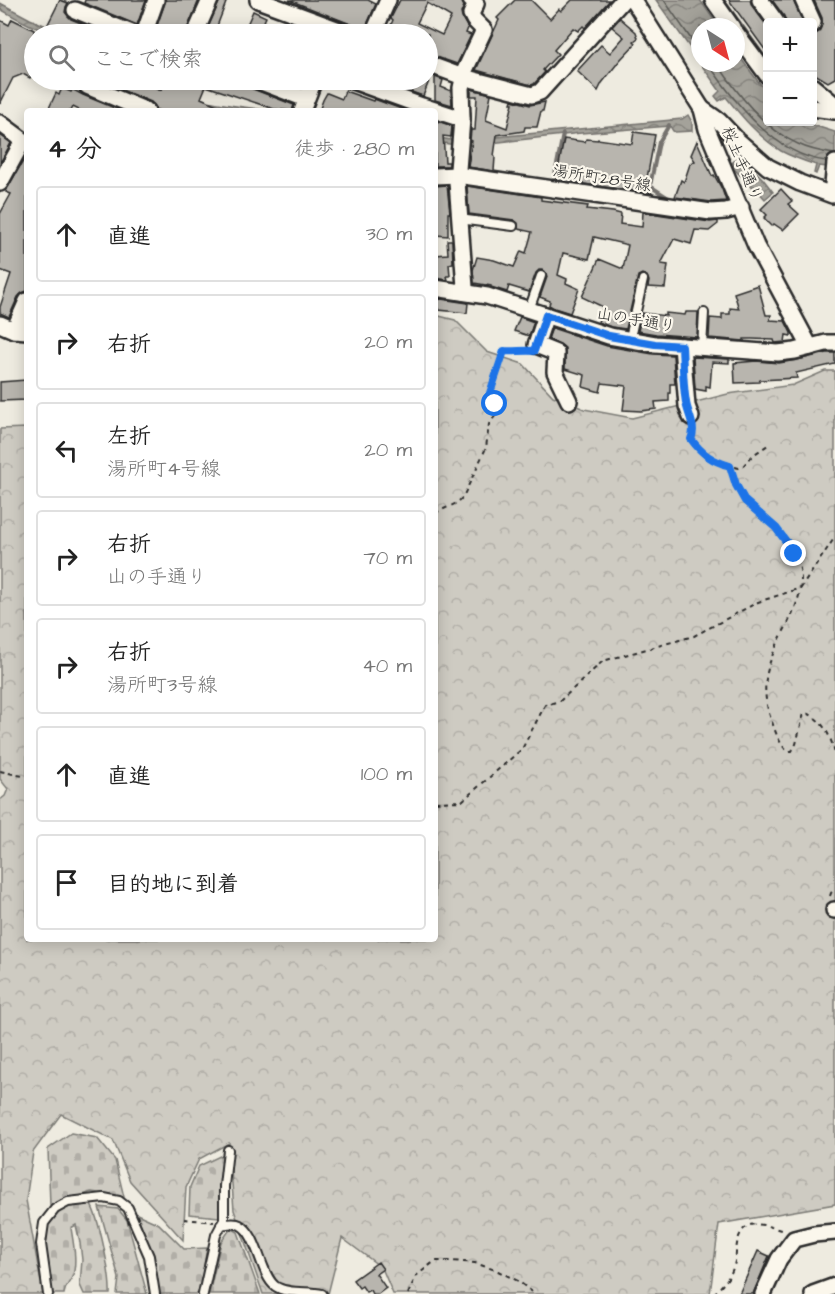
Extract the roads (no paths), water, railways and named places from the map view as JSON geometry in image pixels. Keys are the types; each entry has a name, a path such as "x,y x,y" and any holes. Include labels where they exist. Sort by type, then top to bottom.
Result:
{"street":[{"path":"148,24 156,0"},
{"path":"199,24 210,0"},
{"path":"258,0 314,24"},
{"path":"377,24 388,0"},
{"path":"463,292 465,287 457,175 462,119 461,88 465,70 484,30 471,14 477,4 471,0"},
{"path":"438,68 463,77 532,94 540,92 623,0"},
{"name":"桜土手通り","path":"633,0 702,109 707,129 756,246 810,347"},
{"path":"713,0 726,18"},
{"path":"760,0 773,18"},
{"path":"803,0 811,18"},
{"path":"75,10 109,24"},
{"path":"745,45 765,72"},
{"path":"817,82 835,93"},
{"path":"817,89 835,105"},
{"path":"97,90 140,108"},
{"path":"275,90 304,105 310,90"},
{"path":"378,90 428,108"},
{"path":"702,109 719,121 768,167 790,178 833,191 835,163"},
{"path":"817,109 835,111"},
{"path":"438,111 462,119"},
{"path":"0,123 24,141"},
{"path":"0,183 24,144"},
{"name":"湯所町28号線","path":"438,176 457,175 711,212 741,207"},
{"name":"山の手通り","path":"438,288 487,296 609,336 655,344 778,353 835,343"},
{"path":"14,328 24,307"},
{"path":"546,315 536,345 556,353 556,377 569,401"},
{"path":"682,346 687,406 691,417"},
{"path":"763,1294 779,1259 794,1239 835,1232"},
{"path":"813,1294 835,1286"}],"lane":[{"path":"459,219 513,226"},
{"path":"529,310 541,276"},
{"path":"630,338 643,280"},
{"path":"702,347 704,313"},
{"path":"203,1294 216,1235 224,1220 224,1186 228,1150"},
{"path":"48,1294 41,1244 44,1223 55,1209 68,1202 104,1198 119,1201 128,1208 149,1256 155,1294"},
{"path":"222,1224 240,1225 245,1230 254,1243 269,1280 274,1286 283,1291 322,1294"}],"water":[{"path":"656,0 700,0 713,18 691,18 691,49"},
{"path":"0,3 42,24 27,24 0,9"},
{"path":"745,64 763,87 763,126 816,126 835,132 835,168 819,166 816,174 814,173 816,165 781,151 758,133 726,97 719,101 715,96 720,91 706,72 745,72"},
{"path":"166,90 176,90 202,100 251,108 222,108 184,98"},
{"path":"688,115 692,122 692,131 675,132 670,126 464,146 438,142 438,138 456,141 682,119"},
{"path":"737,158 743,159 773,192 765,199 733,168 732,163"}],"waterway":[{"path":"723,0 763,55"},
{"path":"468,111 470,113 470,136"},
{"path":"645,198 650,186 659,142 669,125"},
{"path":"553,185 563,134"},
{"path":"650,186 673,201"}]}
